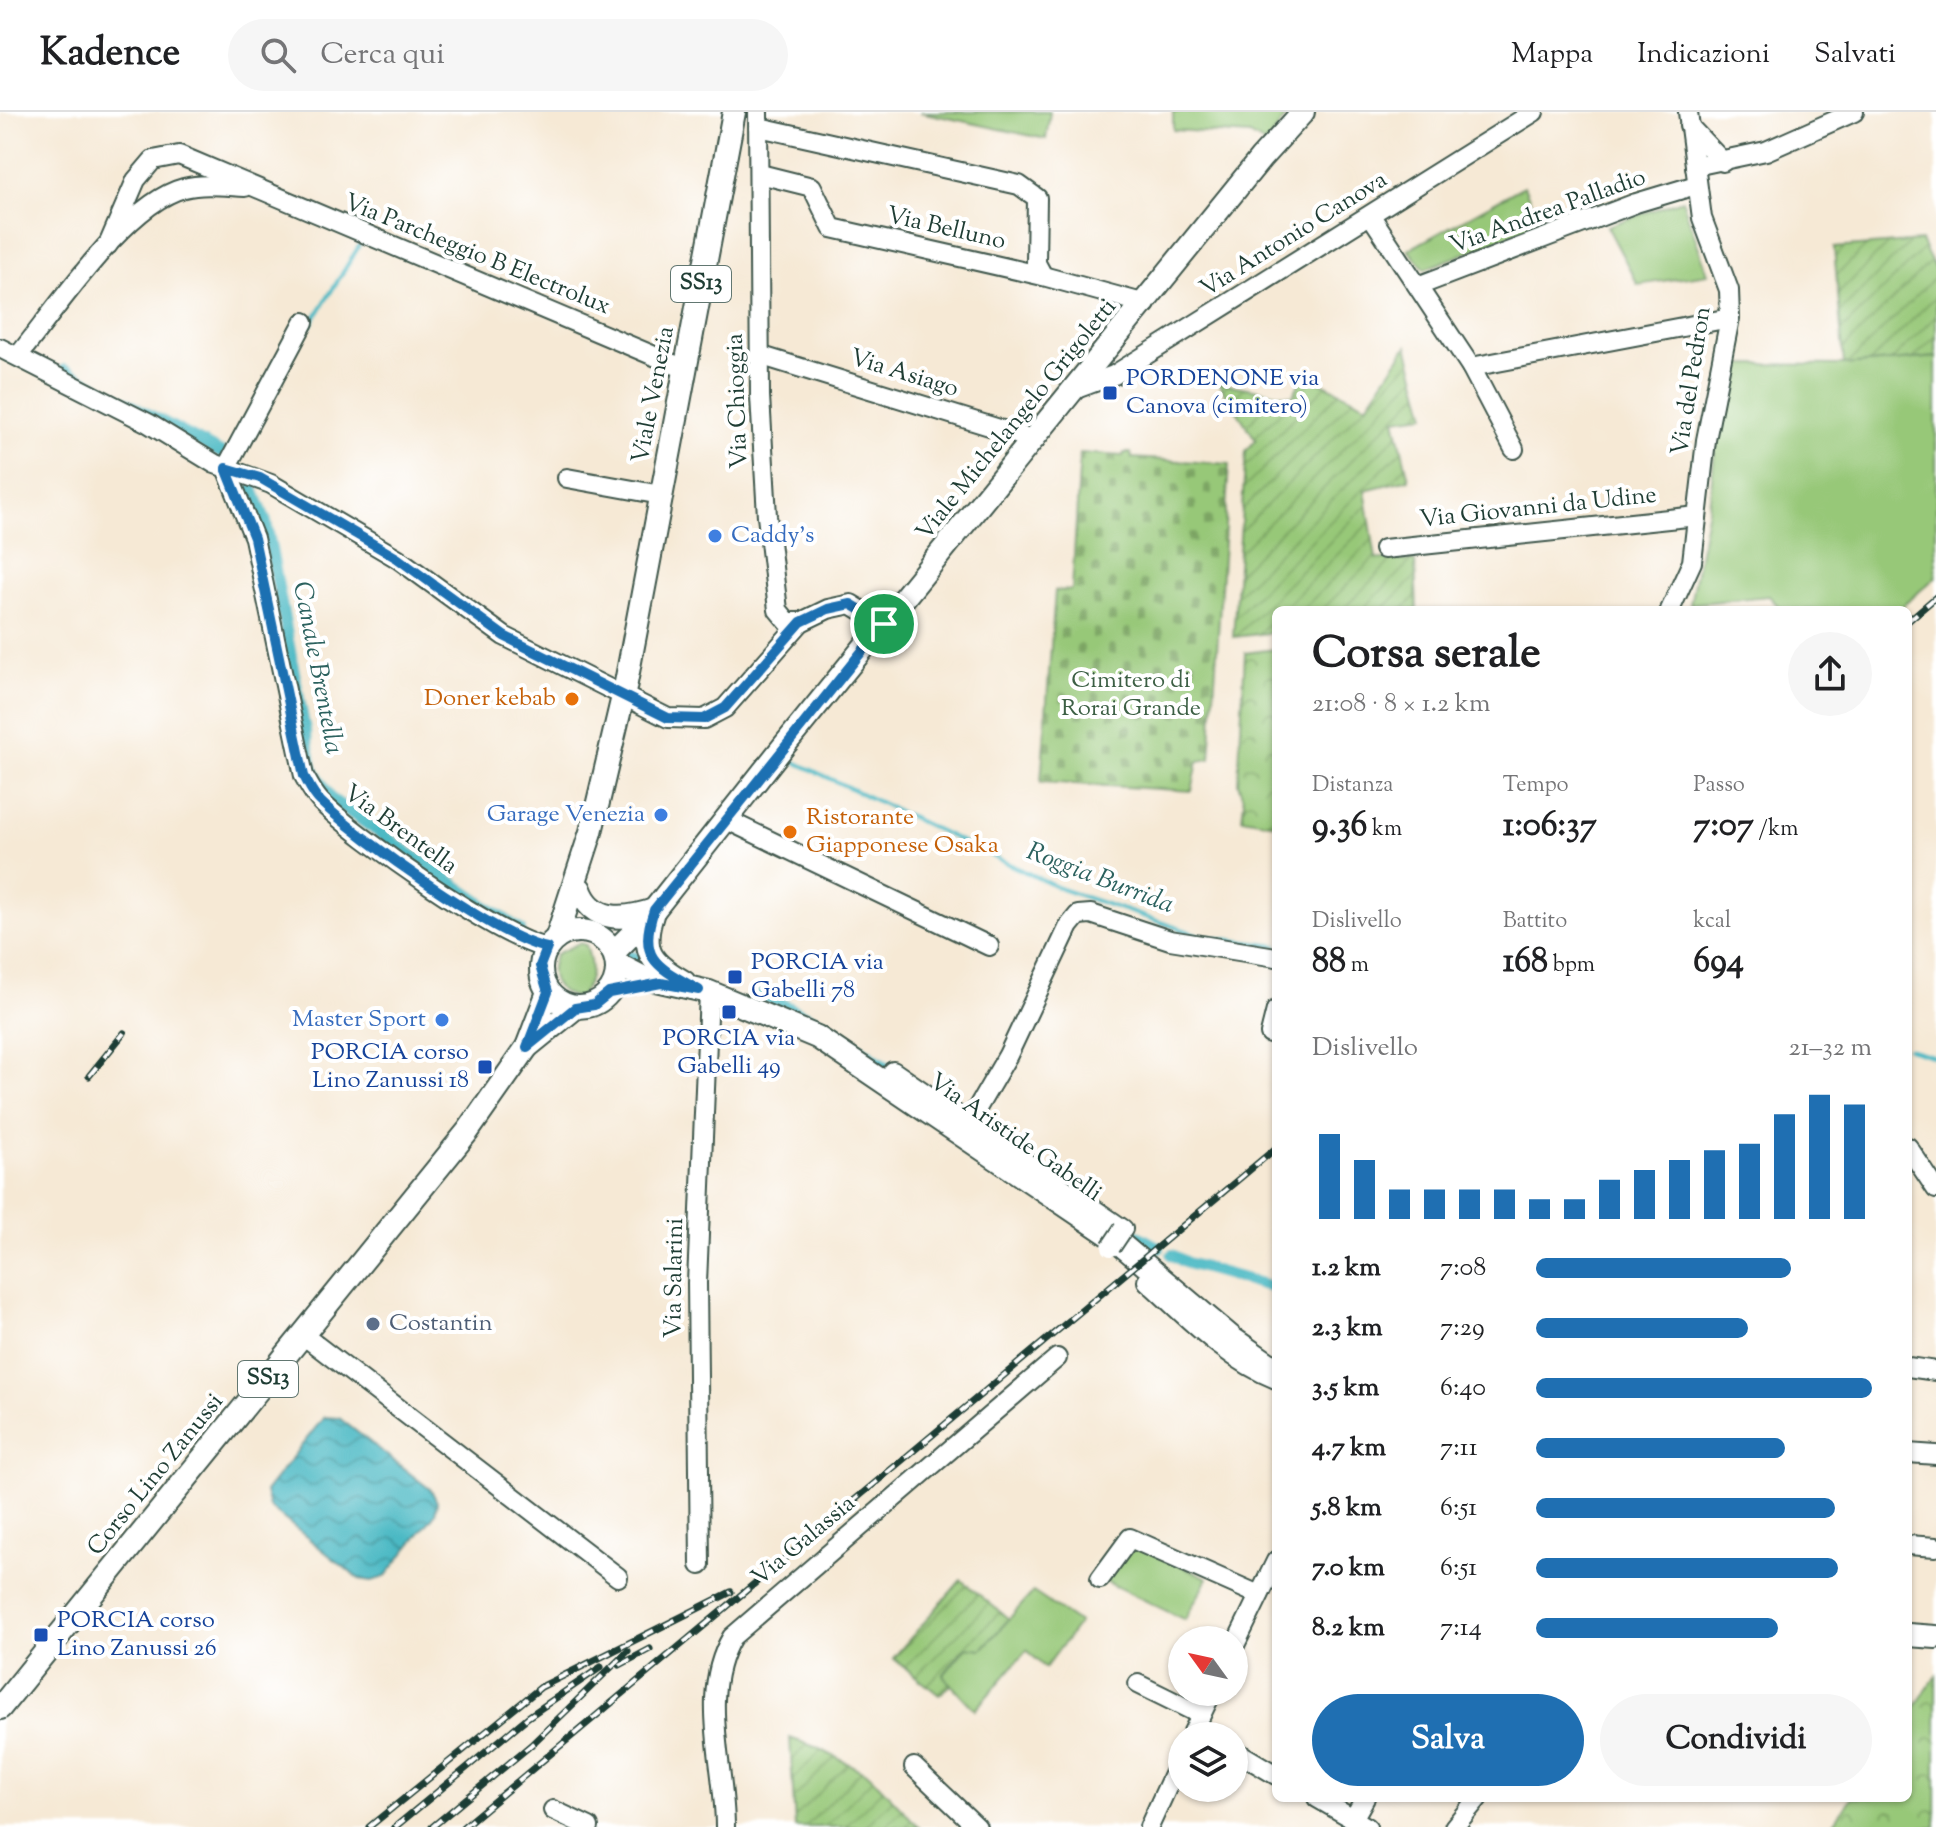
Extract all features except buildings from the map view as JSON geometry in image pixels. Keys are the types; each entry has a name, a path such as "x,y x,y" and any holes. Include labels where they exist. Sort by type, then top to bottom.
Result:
{"main road":[{"name":"Viale Venezia","path":"624,691 734,112"},
{"name":"Viale Michelangelo Grigoletti","path":"725,819 1146,304 1261,158 1303,112"},
{"name":"SS13","path":"584,854 624,691"},
{"path":"615,958 725,819"},
{"path":"584,854 580,889 593,933 615,958 617,974 609,993 594,1005 575,1008 555,1000 548,992 540,966 584,854"},
{"path":"580,889 587,906 606,916 627,917 654,910"},
{"path":"552,942 567,932 593,933 626,927 654,910"},
{"name":"Via Aristide Gabelli","path":"654,910 645,942 655,962 670,974 817,1037 970,1132 1111,1236 1233,1339 1272,1366"},
{"name":"Via Aristide Gabelli","path":"615,958 661,983 704,991"},
{"name":"Via Aristide Gabelli","path":"609,993 661,983"},
{"name":"Corso Lino Zanussi","path":"0,1708 468,1131 527,1047 548,992"},
{"name":"Corso Lino Zanussi","path":"527,1047 575,1008"},
{"path":"1912,1635 1936,1637"}],"street":[{"name":"Via Antonio Canova","path":"1076,389 1114,375 1534,112"},
{"path":"1695,166 1766,151 1854,112"},
{"path":"1689,119 1723,162"},
{"name":"Via del Pedron","path":"1672,606 1692,562 1706,440 1730,318 1729,290 1702,218 1689,119"},
{"path":"758,120 1019,185 1037,198 1036,263 1043,276"},
{"name":"Via Chioggia","path":"758,120 759,355 767,516 778,610 788,622 801,622"},
{"name":"Via Parcheggio B Electrolux","path":"138,203 136,180 153,160 179,155 217,168 250,187 685,369"},
{"name":"Via Belluno","path":"760,174 812,187 832,228 1043,276 1146,304"},
{"name":"Via Parcheggio B Electrolux","path":"18,356 138,203 183,188 205,185 250,187"},
{"name":"Via Andrea Palladio","path":"1418,286 1636,203 1696,185"},
{"path":"1371,216 1471,367 1514,449"},
{"path":"1471,367 1730,318"},
{"path":"230,461 304,322"},
{"path":"0,348 230,461 397,558 504,636 624,691 668,718 704,719 725,708 801,622 828,609 851,604 884,624"},
{"name":"Via Asiago","path":"759,355 1035,440"},
{"name":"Via Brentella","path":"230,461 254,538 304,776 318,800 499,929 552,942"},
{"path":"567,478 661,495"},
{"name":"Via Giovanni da Udine","path":"1384,549 1697,516"},
{"path":"725,819 989,946"},
{"path":"970,1132 1123,1229 1111,1247 967,1149 970,1132 1069,926 1081,914 1170,940 1272,956"},
{"name":"Via Salarini","path":"700,1565 697,1283 704,991"},
{"path":"1270,1034 1272,1026"},
{"path":"1912,1153 1936,1189"},
{"path":"1147,1281 1210,1338 1272,1377"},
{"path":"303,1335 618,1577"},
{"name":"Via Galassia","path":"725,1827 714,1696 717,1669 732,1637 1057,1358"},
{"path":"1912,1368 1936,1371"},
{"path":"1912,1453 1936,1455"},
{"path":"1100,1579 1130,1538 1259,1595"},
{"path":"1912,1545 1936,1547"},
{"path":"1244,1626 1272,1569"},
{"path":"1138,1684 1190,1722"},
{"path":"1248,1756 1272,1767"},
{"path":"914,1767 977,1827"},
{"path":"1152,1826 1168,1788"},
{"path":"1324,1802 1360,1823 1364,1802"},
{"path":"1454,1827 1475,1802"},
{"path":"553,1810 589,1827"}],"green space":[{"path":"920,112 1050,112 1046,139"},
{"path":"1173,112 1289,112 1266,145 1250,135 1173,130"},
{"path":"1524,186 1540,224 1425,269 1408,250"},
{"path":"1682,200 1708,274 1638,285 1607,226"},
{"path":"1921,241 1936,272 1936,357 1844,365 1834,248"},
{"path":"1407,346 1426,415 1395,419 1409,479 1365,490 1376,559 1415,561 1417,606 1272,606 1272,632 1233,637 1246,451 1256,440 1218,383 1293,396 1304,374 1367,405"},
{"path":"1936,357 1936,577 1903,606 1778,606 1769,596 1690,604 1710,498 1716,440 1737,364 1844,365"},
{"name":"Cimitero di Rorai Grande","path":"1080,453 1123,456 1124,453 1131,453 1132,458 1229,464 1210,759 1198,761 1192,791 1041,782 1055,591 1072,590"},
{"path":"1272,650 1272,823 1242,818 1244,801 1238,783 1245,653"},
{"path":"579,943 586,945 591,966 590,979 579,998 559,988 552,977 552,970 556,954"},
{"path":"1131,1542 1208,1578 1185,1620 1105,1581"},
{"path":"961,1580 1009,1619 982,1649 966,1647 943,1675 951,1685 939,1695 893,1658"},
{"path":"1033,1592 1079,1623 1045,1668 1027,1650 975,1710 943,1676 967,1646 982,1649"},
{"path":"1936,1676 1936,1827 1831,1827 1848,1802 1912,1802 1912,1711"},
{"path":"790,1738 818,1748 870,1775 919,1827 795,1827"}],"water":[{"path":"324,1417 339,1418 431,1490 437,1502 435,1514 385,1577 372,1581 359,1579 269,1507 265,1492"}],"waterway":[{"path":"310,326 359,246"},
{"name":"Canale Brentella","path":"65,370 223,454"},
{"name":"Canale Brentella","path":"253,489 266,522 312,768 331,799 520,930"},
{"name":"Roggia Burrida","path":"789,759 1061,889 1202,936 1272,945"},
{"name":"Canale Brentella","path":"629,956 637,958"},
{"name":"Canale Brentella","path":"762,995 823,1024 888,1068"},
{"name":"Roggia Burrida","path":"1912,1050 1936,1057"},
{"name":"Canale Brentella","path":"1131,1232 1159,1248"},
{"name":"Canale Brentella","path":"1172,1255 1187,1263 1272,1287"}],"railway":[{"path":"1912,618 1936,597"},
{"path":"89,1076 124,1033"},
{"path":"463,1827 1272,1151"},
{"path":"369,1827 541,1687 731,1592"},
{"path":"620,1665 650,1649"},
{"path":"432,1827 531,1745 628,1651"},
{"path":"395,1827 528,1717 601,1667"}],"place":[{"name":"PORDENONE via Canova (cimitero)","path":"1110,393"},
{"name":"Caddy's","path":"715,536"},
{"name":"Doner kebab","path":"572,699"},
{"name":"Garage Venezia","path":"661,815"},
{"name":"Ristorante Giapponese Osaka","path":"790,832"},
{"name":"PORCIA via Gabelli 78","path":"735,977"},
{"name":"PORCIA via Gabelli 49","path":"729,1012"},
{"name":"Master Sport","path":"442,1020"},
{"name":"PORCIA corso Lino Zanussi 18","path":"485,1067"},
{"name":"Costantin","path":"373,1324"},
{"name":"PORCIA corso Lino Zanussi 26","path":"41,1635"}],"route":[{"path":"226,468 260,478 397,558 504,636 668,718 686,721 704,719 725,708 801,622 828,609 851,604 864,609 884,624 654,910 645,942 655,962 699,990 661,983 609,993 594,1005 575,1008 527,1047 548,992 543,985 540,966 547,948 499,929 420,876 318,800 304,776 254,538 226,468"}]}
